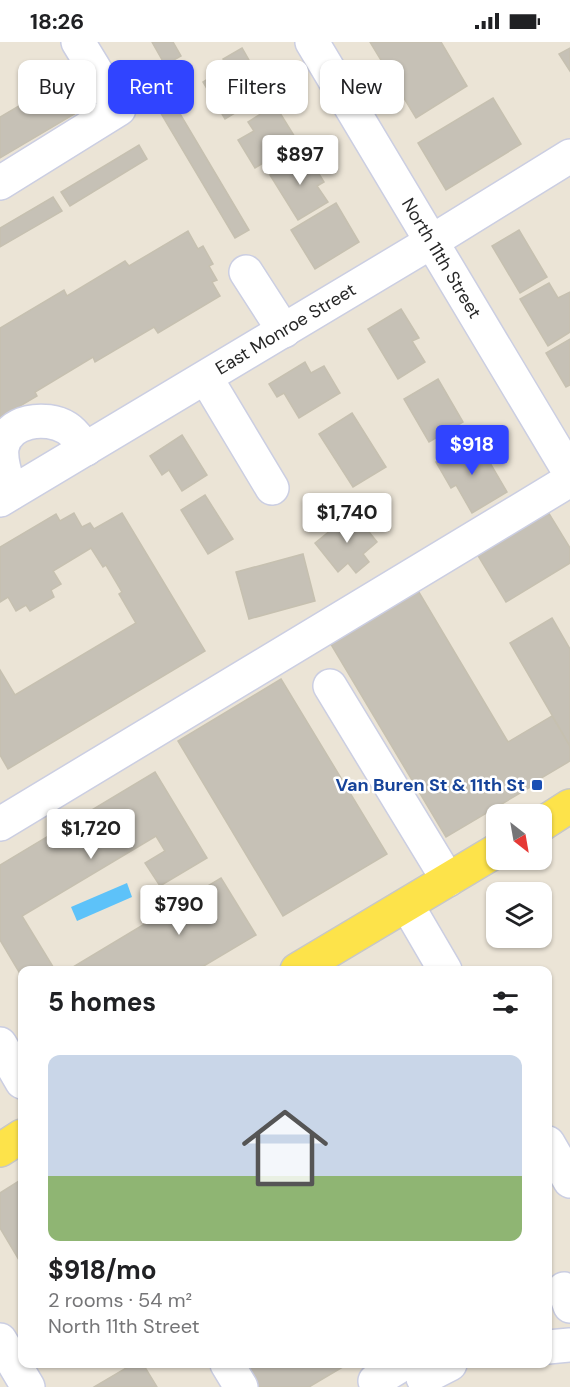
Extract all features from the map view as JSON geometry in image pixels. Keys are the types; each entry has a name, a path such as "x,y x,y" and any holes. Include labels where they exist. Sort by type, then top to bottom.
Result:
{"main road":[{"path":"552,818 570,806"},
{"path":"304,966 486,857"},
{"path":"0,1150 18,1139"}],"street":[{"path":"0,183 119,109 78,42"},
{"name":"North 11th Street","path":"312,42 570,473"},
{"name":"East Monroe Street","path":"6,497 570,156"},
{"path":"246,272 284,331"},
{"path":"206,378 272,488"},
{"path":"6,497 2,446 5,437 24,424 44,420 56,423 71,430 86,449"},
{"path":"0,824 570,480"},
{"path":"330,686 448,880"},
{"path":"407,905 443,966"},
{"path":"0,1044 18,1075"},
{"path":"552,1150 570,1181"},
{"path":"552,1347 570,1345"},
{"path":"8,1351 28,1387"},
{"path":"229,1368 241,1387"},
{"path":"375,1381 424,1371"}],"water":[{"path":"127,883 132,897 77,921 71,907"}],"building":[{"path":"152,42 173,42 181,56 174,60 162,60"},
{"path":"370,42 441,42 467,86 416,118 404,98 404,60 381,60"},
{"path":"242,48 249,60 224,60"},
{"path":"570,48 570,71 559,54"},
{"path":"493,98 521,144 446,190 418,143"},
{"path":"18,106 18,114 74,114 0,158 0,117"},
{"path":"161,114 180,114 249,230 235,238"},
{"path":"222,114 233,114 225,119"},
{"path":"261,114 281,114 298,142 255,168 238,140 254,131 248,122"},
{"path":"139,145 147,159 70,206 61,192"},
{"path":"306,153 324,182 317,186 328,202 298,220 270,175"},
{"path":"53,197 62,211 0,247 0,228"},
{"path":"336,203 359,242 315,269 291,230"},
{"path":"519,230 547,277 520,293 492,246"},
{"path":"188,231 198,249 203,246 213,264 209,266 217,280 212,282 220,296 158,333 154,327 95,362 93,357 35,392 37,396 0,418 0,328 64,290 67,296 125,261 129,266"},
{"path":"549,283 558,298 570,292 570,332 548,346 520,299"},
{"path":"401,309 419,338 412,341 425,362 398,379 368,329"},
{"path":"570,339 570,385 566,387 546,353"},
{"path":"305,362 311,373 324,366 340,393 299,418 284,393 277,397 269,384"},
{"path":"438,379 463,422 429,442 404,399"},
{"path":"352,413 386,467 353,487 319,434"},
{"path":"182,435 207,475 182,491 169,470 162,475 150,456"},
{"path":"476,439 507,492 472,513 456,485 451,488 436,462"},
{"path":"205,495 233,539 208,554 181,510"},
{"path":"545,507 570,548 570,563 506,602 474,549"},
{"path":"353,512 377,542 363,554 369,562 356,573 348,563 338,572 315,543"},
{"path":"74,513 82,527 90,523 94,529 122,513 205,651 8,769 0,755 0,670 15,695 136,623 119,594 122,592 106,565 103,567 91,548 53,571 61,584 51,590 54,597 30,611 26,605 16,611 8,597 0,602 0,547 56,514 60,521"},
{"path":"303,554 315,601 249,619 236,572"},
{"path":"414,584 508,742 552,716 570,746 570,761 502,804 486,804 486,813 446,837 326,636"},
{"path":"552,618 570,649 570,746 510,643"},
{"path":"281,679 387,854 283,916 178,741"},
{"path":"155,772 207,858 160,886 145,863 165,851 156,836 22,916 53,966 18,966 18,970 0,940 0,865"},
{"path":"221,878 256,935 204,966 75,966"},
{"path":"18,1182 18,1258 0,1228 0,1193"},
{"path":"126,1368 145,1368 157,1387 94,1387"},
{"path":"233,1368 341,1368 309,1387 244,1387"}],"place":[{"name":"Van Buren St & 11th St","path":"537,785"}]}
